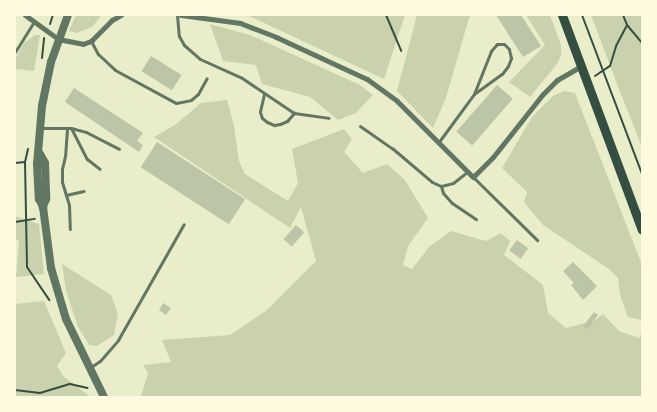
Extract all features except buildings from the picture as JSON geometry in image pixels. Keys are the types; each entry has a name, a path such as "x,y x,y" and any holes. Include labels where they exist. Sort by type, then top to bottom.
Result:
{"main road":[{"path":"562,15 642,230"}],"street":[{"path":"25,15 58,39 77,44 91,41 112,20 121,15"},
{"path":"68,15 58,39 46,84 40,128 40,154 45,163 46,199 43,207 54,281 66,319 104,397"},
{"path":"181,15 240,23 276,37 367,79 397,101 473,177 494,157 543,94 558,80 581,66"}],"lane":[{"path":"177,15 180,36 192,52 210,64 242,78 294,114 329,118"},
{"path":"15,52 34,22"},
{"path":"15,39 20,42"},
{"path":"91,41 98,54 115,70 176,102 191,100 201,90 207,78"},
{"path":"438,144 474,94 491,51 497,44 504,44 509,50 511,58 508,66 502,74 474,94"},
{"path":"264,94 260,104 260,112 262,118 267,122 274,125 280,124 287,121 294,114"},
{"path":"360,126 392,148 432,182 441,186 453,183 467,172"},
{"path":"40,128 69,128 100,138 119,149"},
{"path":"69,128 87,159 100,169"},
{"path":"69,128 62,169 70,229"},
{"path":"473,177 537,240"},
{"path":"441,186 443,193 452,203 476,219"},
{"path":"66,195 84,191"},
{"path":"90,368 100,361 118,340 184,224"}],"path":[{"path":"386,15 401,51"},
{"path":"582,15 642,174"},
{"path":"623,15 627,25 642,43"},
{"path":"603,72 610,66 616,46 627,25"},
{"path":"15,163 26,162"},
{"path":"15,222 27,220"},
{"path":"15,390 40,393 70,384 91,388"}],"green space":[{"path":"76,15 102,15 92,27 77,33 69,31"},
{"path":"247,15 405,15 384,79"},
{"path":"417,15 472,15 469,18 446,98 433,128 397,91"},
{"path":"526,15 550,15 561,45 561,56 557,64 530,97 509,82 545,45"},
{"path":"591,15 642,15 642,147 619,89"},
{"path":"210,24 250,35 360,85 373,95 356,113 338,120 310,97 262,84 256,65 223,61"},
{"path":"35,35 40,35 34,71 15,69 15,59 24,43"},
{"path":"564,91 575,93 642,265 642,320 628,317 620,295 618,278 609,269 543,225 524,202 527,192 502,168 532,117 553,96"},
{"path":"227,100 234,126 239,161 245,174 288,201 298,183 292,149 344,129 352,139 344,152 363,173 387,164 405,180 428,218 408,246 403,265 412,269 429,247 451,231 486,241 501,233 510,241 504,255 543,285 548,313 566,328 594,321 603,314 619,331 639,338 642,331 642,397 141,397 148,373 143,365 171,362 162,340 230,335 267,310 316,261 301,207 290,228 154,137 175,125 201,103"},
{"path":"15,216 39,224 44,274 16,277 19,240 15,239"},
{"path":"62,264 111,295 118,314 114,335 97,346 89,345 78,327 66,291"},
{"path":"44,301 66,353 57,366 64,377 91,397 15,397 15,304"}]}
